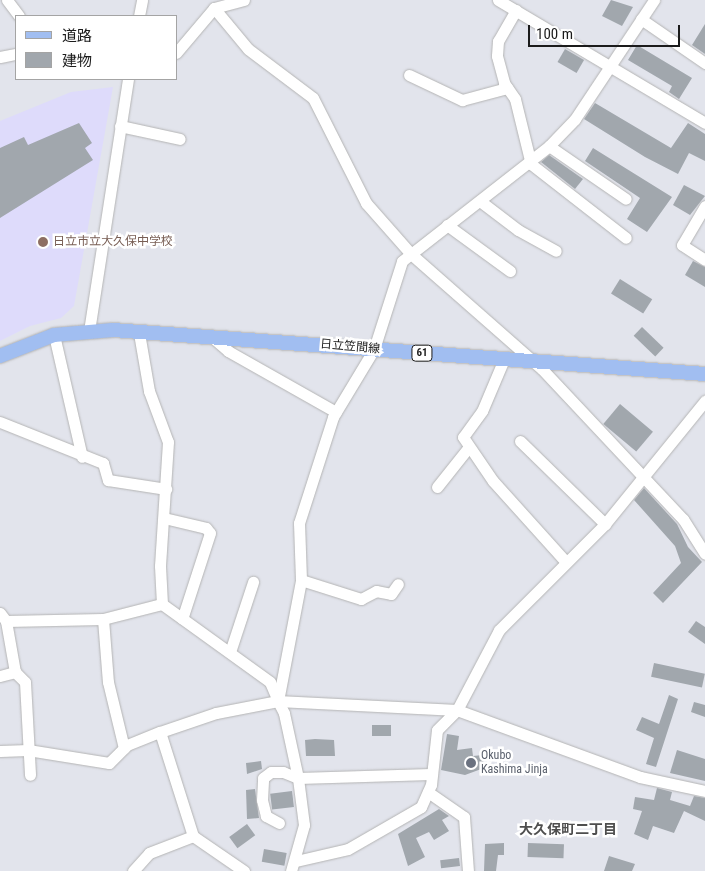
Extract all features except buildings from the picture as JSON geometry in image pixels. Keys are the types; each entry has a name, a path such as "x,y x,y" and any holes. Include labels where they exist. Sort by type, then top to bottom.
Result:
{"main road":[{"name":"日立笠間線","path":"0,356 54,335 89,331 211,336 705,374"}],"street":[{"path":"7,0 18,15"},
{"path":"139,15 142,0"},
{"path":"178,51 214,8 244,0"},
{"path":"498,0 705,123"},
{"path":"278,701 301,580 302,509 336,412 374,349 402,261 447,225 531,164 575,119 612,66 651,3 637,0"},
{"path":"214,8 248,50 313,98 366,202 411,254 532,361 683,519 705,554"},
{"path":"516,10 498,41 497,56 507,88 515,98 531,164 626,238"},
{"path":"641,19 705,62"},
{"path":"0,57 15,54"},
{"path":"409,75 462,100 507,88"},
{"path":"89,331 128,80"},
{"path":"120,126 180,139"},
{"path":"549,146 626,199"},
{"path":"480,201 518,230 556,251"},
{"path":"705,206 682,245 705,260"},
{"path":"447,225 510,271"},
{"path":"139,333 149,391 166,430 166,489 160,566 162,604"},
{"path":"54,335 82,457"},
{"path":"211,336 228,351 336,412"},
{"path":"504,359 482,411 463,437 468,448 521,514 565,560"},
{"path":"294,866 348,849 413,814 428,792 431,760 437,730 457,710 499,630 565,560 605,524 705,401"},
{"path":"0,422 82,457 103,463 108,480 118,485 166,489"},
{"path":"520,441 605,524"},
{"path":"436,487 468,448"},
{"path":"164,518 206,528 210,533 182,619"},
{"path":"301,580 361,599 376,591 391,594 398,584"},
{"path":"230,652 253,582"},
{"path":"30,775 25,682 15,672 3,617 103,619 162,604"},
{"path":"162,604 270,682 284,713 298,778 304,825 294,866"},
{"path":"103,619 108,682 124,748"},
{"path":"0,676 15,672"},
{"path":"0,751 28,750 109,763 124,748 160,732 216,713 278,701 457,710 640,777 705,791"},
{"path":"160,732 193,836 244,871"},
{"path":"416,775 431,760"},
{"path":"279,823 266,816 263,778 283,772 298,778 431,774"},
{"path":"428,792 464,817 468,871"},
{"path":"135,870 149,853 193,836"}],"shaded area":[{"name":"日立市立大久保中学校","path":"113,87 74,306 61,318 30,326 0,341 0,121 71,92"}],"place":[{"name":"日立市立大久保中学校","path":"43,242"},
{"name":"Okubo Kashima Jinja","path":"471,763"}],"district":[{"name":"大久保町二丁目","path":"568,829"}]}
